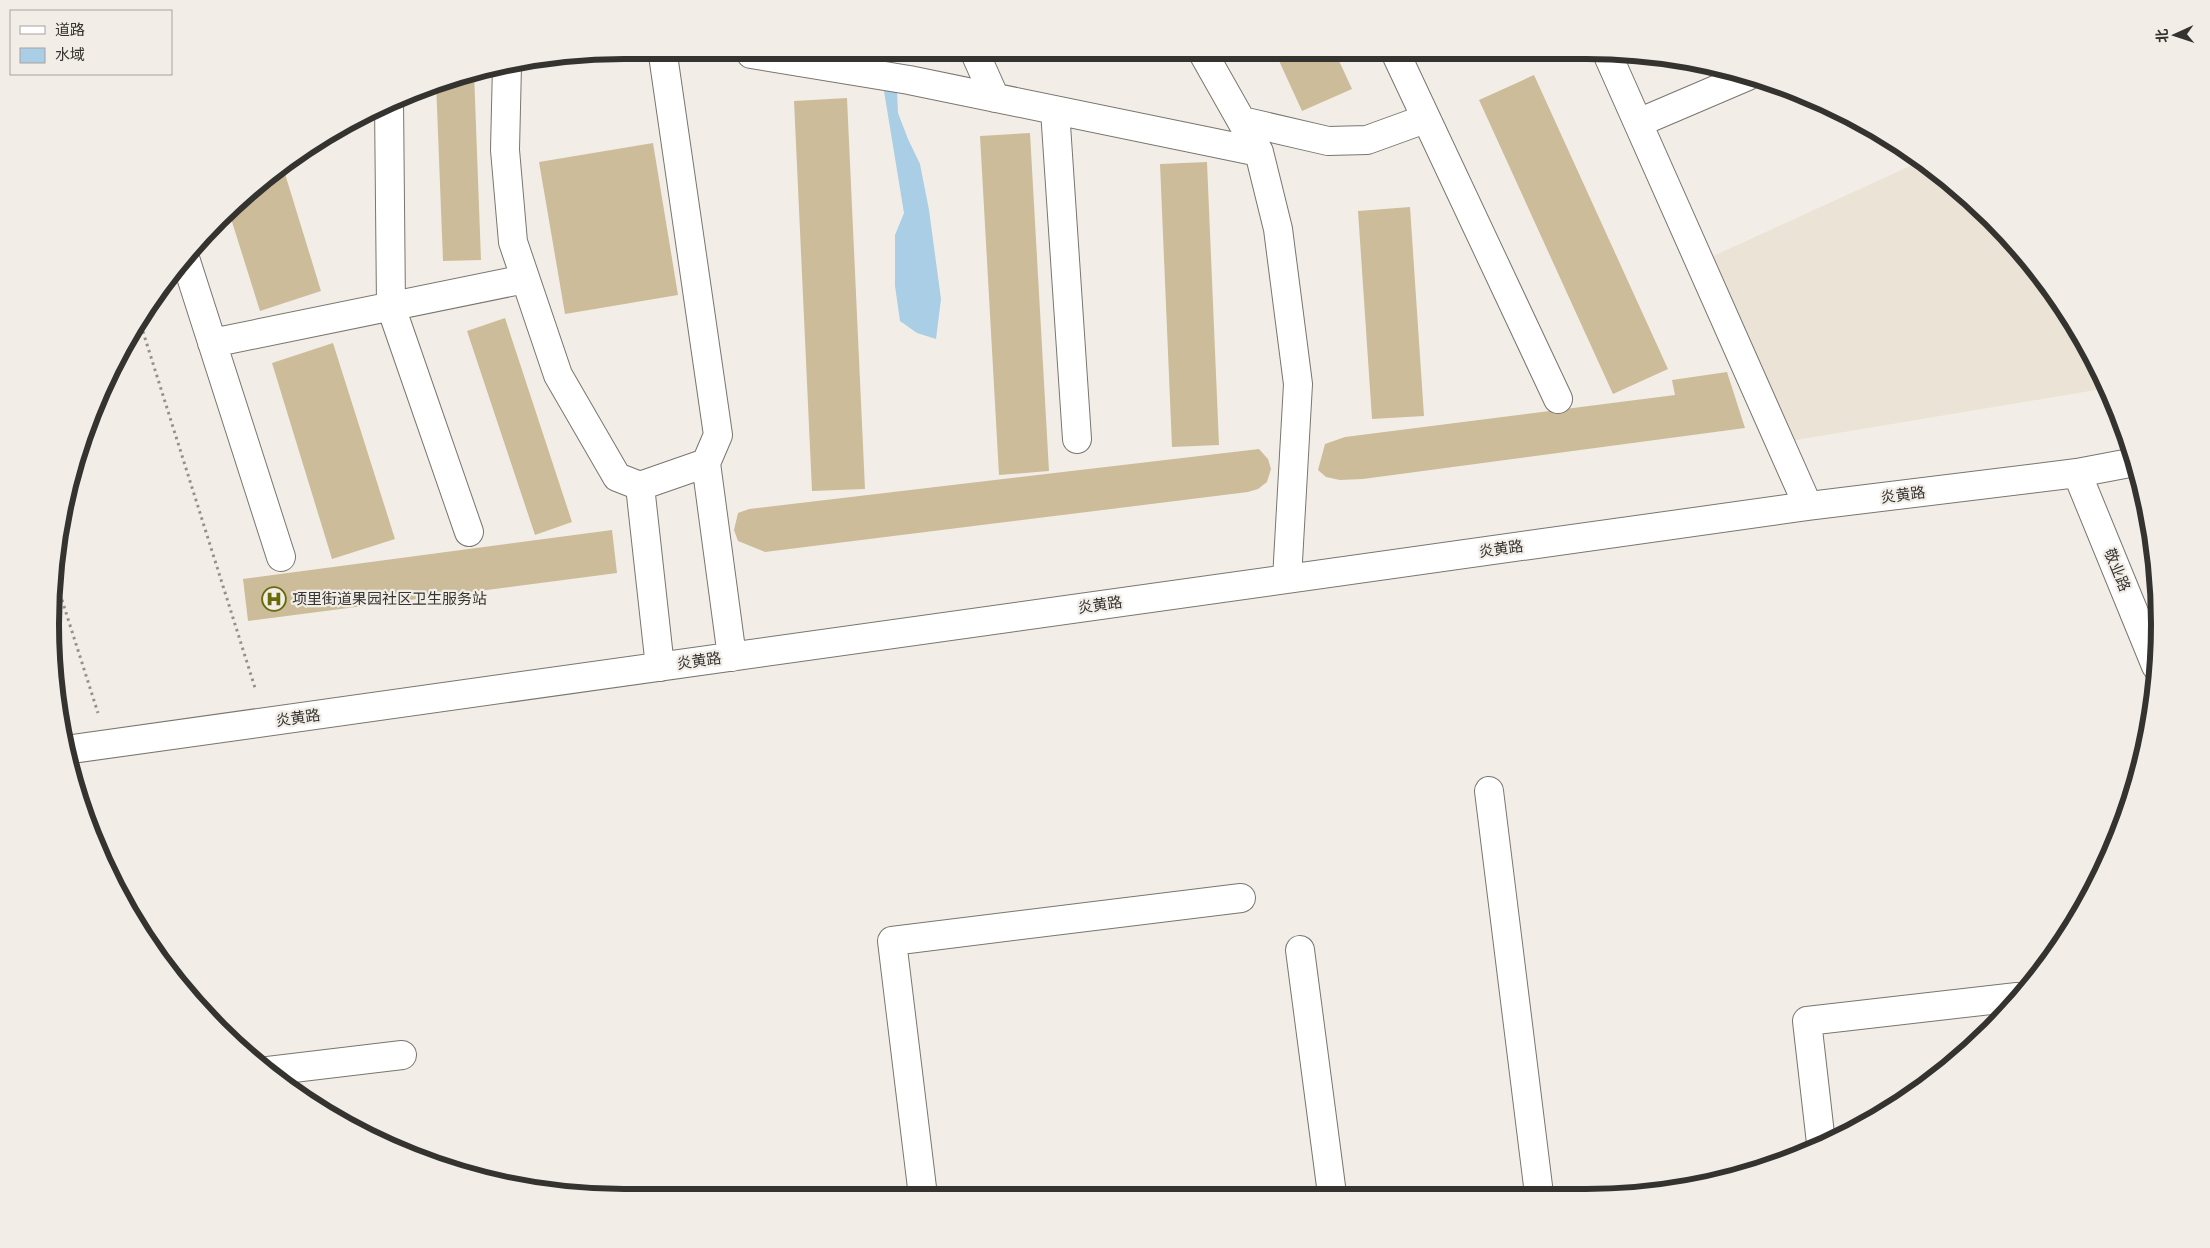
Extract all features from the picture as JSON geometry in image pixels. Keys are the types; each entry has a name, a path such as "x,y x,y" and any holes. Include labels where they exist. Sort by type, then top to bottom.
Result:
{"street":[{"path":"664,59 718,435 706,463 732,657"},
{"path":"781,59 909,80 1259,152"},
{"path":"977,59 995,98"},
{"path":"1206,59 1259,152 1278,229 1298,384 1287,579"},
{"path":"1398,59 1558,399"},
{"path":"1610,60 1808,506"},
{"path":"508,71 506,150 513,242 558,375 617,477 640,486 706,463"},
{"path":"1638,123 1739,80"},
{"path":"389,110 391,307 468,532"},
{"path":"1054,110 1077,439"},
{"path":"1242,121 1328,141 1367,140 1426,119"},
{"path":"187,266 280,557"},
{"path":"212,343 526,279"},
{"name":"炎黄路","path":"73,749 1808,506 2077,473 2128,463"},
{"name":"敬业路","path":"2077,473 2150,652"},
{"path":"640,486 660,667"},
{"path":"1489,791 1538,1189"},
{"path":"922,1189 892,941 1241,898"},
{"path":"1300,950 1331,1189"},
{"path":"1820,1138 1807,1021 2010,998"},
{"path":"278,1071 402,1055"}],"path":[{"path":"142,329 266,722"},
{"path":"60,593 108,744"}],"shaded area":[{"path":"1914,164 1959,199 2011,251 2056,310 2076,341 2100,389 1790,441 1709,258"}],"water":[{"path":"876,59 892,59 896,68 898,113 920,164 929,210 941,299 936,339 917,333 900,321 895,286 895,235 904,213 884,91"}],"building":[{"path":"1278,59 1338,59 1352,89 1302,111"},
{"path":"1534,75 1668,369 1613,394 1479,100"},
{"path":"474,79 481,260 443,261 436,91"},
{"path":"847,98 865,489 812,491 794,101"},
{"path":"1030,133 1049,471 999,475 980,136"},
{"path":"653,143 678,295 565,314 539,162"},
{"path":"1207,162 1219,445 1172,447 1160,164"},
{"path":"285,173 321,291 260,311 231,218"},
{"path":"1410,207 1424,416 1372,419 1358,211"},
{"path":"505,318 572,522 535,535 467,331"},
{"path":"333,343 395,539 332,559 272,363"},
{"path":"1727,372 1745,428 1363,479 1340,480 1326,477 1318,470 1325,444 1345,437 1675,395 1672,380"},
{"path":"1259,449 1268,459 1271,469 1267,482 1258,489 1248,492 765,552 738,541 734,530 738,513 749,509"},
{"path":"612,530 617,573 248,621 243,579"}],"place":[{"name":"项里街道果园社区卫生服务站","path":"274,599"}]}
